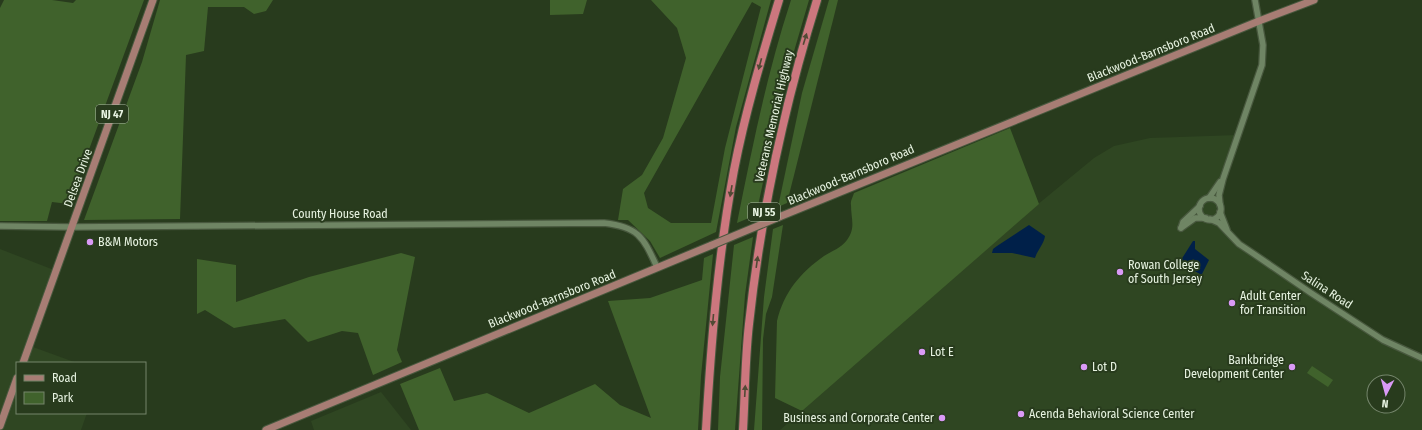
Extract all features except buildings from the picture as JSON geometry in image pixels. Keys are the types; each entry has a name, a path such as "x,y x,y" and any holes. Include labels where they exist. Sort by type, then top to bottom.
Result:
{"highway":[{"name":"Veterans Memorial Highway","path":"706,430 712,331 726,220 735,169 754,87 779,0"},
{"name":"Veterans Memorial Highway","path":"743,430 748,325 770,181 800,56 817,0"}],"main road":[{"name":"Delsea Drive","path":"22,362 153,0"},
{"name":"Blackwood-Barnsboro Road","path":"266,430 657,267 1259,20 1314,0"},
{"path":"0,426 16,381"}],"street":[{"path":"1227,230 1220,212 1219,195 1223,178 1261,69 1264,50 1255,0"},
{"path":"1223,178 1209,198 1205,200 1183,222 1181,228 1195,218 1208,219 1219,223 1227,230"},
{"path":"1209,198 1216,200 1220,205"},
{"path":"1200,205 1200,213 1208,219 1217,217 1220,212"},
{"name":"County House Road","path":"0,226 72,227 604,223 624,226 638,233 644,240 657,267"},
{"name":"Salina Road","path":"1227,230 1239,244 1383,340 1422,358"}],"shaded area":[{"name":"Rowan College of South Jersey","path":"1238,135 1222,183 1220,206 1221,213 1234,239 1383,340 1422,358 1422,430 780,430 1037,205 1094,158 1114,146 1150,138"},
{"path":"0,249 54,270 21,362 16,362 16,376 0,418"},
{"path":"33,347 74,362 26,362"},
{"path":"16,390 16,414 87,414 81,430 1,430"},
{"path":"381,392 411,430 314,430 311,421"}],"green space":[{"path":"4,0 52,0 73,3 76,0 144,0 69,204 52,202 47,221 0,221 0,8"},
{"path":"160,0 273,0 266,11 254,14 244,7 208,7 204,51 186,55 180,219 84,220 142,62"},
{"path":"550,0 587,0 583,14 550,15"},
{"path":"651,0 771,0 736,127 716,232 660,258 650,241 628,220 618,220 623,189 642,175 663,138 686,58 677,28","holes":["752,2 761,7 725,148 711,223 671,223 648,208 644,193"]},
{"path":"791,0 809,0 783,89 756,215 737,223 767,83"},
{"path":"829,0 838,0 787,203 778,207 802,93"},
{"path":"1010,128 1039,204 802,411 775,398 777,321 780,311 789,292 800,276 815,262 842,245 850,236 852,227 851,202 854,193"},
{"path":"783,225 772,297 766,314 763,339 762,430 754,430 764,297 773,229"},
{"path":"753,237 745,295 735,430 718,430 720,377 734,245"},
{"path":"401,253 415,257 397,350 402,362 373,375 358,333 342,331 308,342 285,319 234,328 205,310 197,314 197,259 236,265 236,302 309,277"},
{"path":"713,254 701,376 698,430 419,430 400,384 440,368 454,401 487,393 529,413 595,384 620,405 651,418 608,301 650,298 702,280 704,258"},
{"path":"1312,366 1333,380 1328,387 1307,373"}],"water":[{"path":"1029,225 1045,236 1035,258 1012,253 992,253 993,249"},
{"path":"1193,241 1195,241 1195,249 1209,260 1202,274 1182,264 1181,260"}],"place":[{"name":"B&M Motors","path":"90,242"},
{"name":"Rowan College of South Jersey","path":"1120,272"},
{"name":"Adult Center for Transition","path":"1232,303"},
{"name":"Lot E","path":"922,352"},
{"name":"Lot D","path":"1084,367"},
{"name":"Bankbridge Development Center","path":"1292,367"},
{"name":"Acenda Behavioral Science Center","path":"1021,414"},
{"name":"Business and Corporate Center","path":"942,418"}]}
